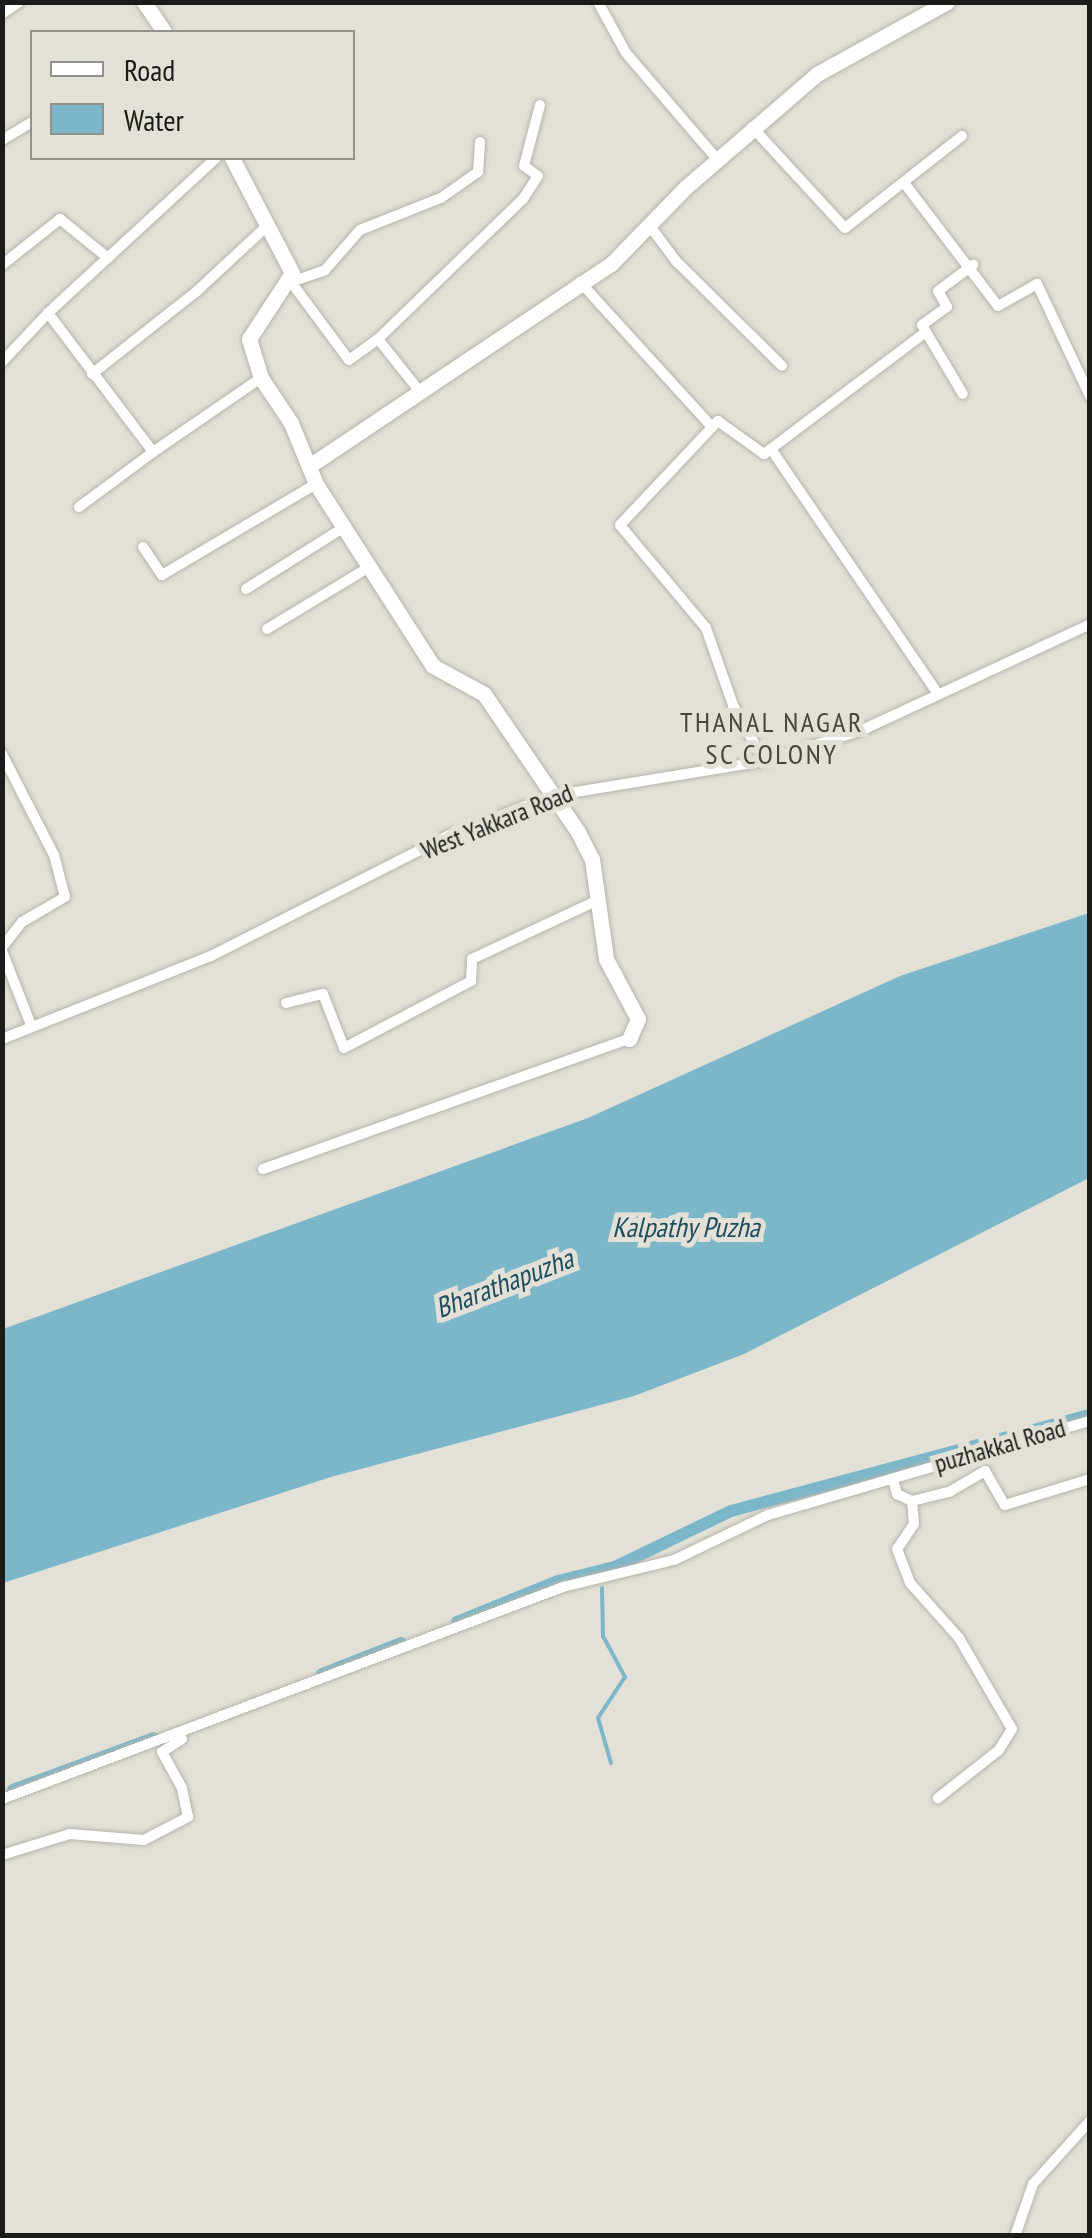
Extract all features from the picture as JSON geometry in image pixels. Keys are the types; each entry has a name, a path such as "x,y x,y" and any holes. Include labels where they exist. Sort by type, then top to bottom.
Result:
{"street":[{"path":"2,14 19,2"},
{"path":"144,2 163,30"},
{"path":"598,2 626,54 716,159"},
{"path":"309,466 610,264 752,127 864,44 946,2"},
{"path":"233,160 268,224 291,282 349,360 378,339 523,198 538,176 524,166 540,105"},
{"path":"2,140 30,123"},
{"path":"752,127 845,228 962,136"},
{"path":"263,1169 629,1040 638,1019 606,958 592,859 484,694 434,666 347,526 316,484 261,378 249,339 291,282 325,270 360,230 440,198 478,172 480,142"},
{"path":"2,362 48,313 214,160"},
{"path":"905,184 973,265 998,306 1037,284 1090,396"},
{"path":"2,265 60,219 108,258"},
{"path":"92,374 197,292 268,224"},
{"path":"649,226 676,262 782,366"},
{"path":"963,394 922,325 947,307 938,290 973,265"},
{"path":"580,282 712,427"},
{"path":"48,313 153,452"},
{"path":"764,761 733,705 706,628 620,525 718,421 764,454 926,332"},
{"path":"378,339 421,393"},
{"path":"80,507 261,378"},
{"path":"771,449 938,694"},
{"path":"143,547 162,574 316,484"},
{"path":"246,589 347,526"},
{"path":"267,629 372,566"},
{"name":"West Yakkara Road","path":"2,1038 307,912 450,836 557,802 764,761 860,731 1090,624"},
{"path":"2,754 54,855 65,897 22,922 2,950 31,1026"},
{"path":"286,1002 322,994 344,1048 470,982 472,959 598,900"},
{"name":"puzhakkal Road","path":"2,1799 194,1732 563,1587 674,1560 768,1515 1090,1421"},
{"path":"893,1480 897,1494 912,1501 950,1492 985,1471 1004,1506 1090,1479"},
{"path":"912,1501 914,1524 897,1549 910,1583 959,1638 1012,1729 999,1750 938,1798"},
{"path":"2,1854 70,1834 144,1840 188,1817 182,1788 162,1752 194,1732"},
{"path":"1015,2236 1033,2184 1090,2121"}],"water":[{"name":"Kalpathy Puzha","path":"1089,913 1089,1178 744,1354 634,1396 331,1477 3,1583 3,1329 588,1118 900,976"}],"waterway":[{"path":"457,1622 558,1581 615,1567 731,1511 1090,1415"},
{"path":"602,1588 603,1636 625,1677 598,1718 611,1763"},
{"path":"322,1674 401,1643"},
{"path":"13,1790 154,1738"}],"district":[{"name":"THANAL NAGAR SC COLONY","path":"772,738"}],"water label":[{"name":"Bharathapuzha","path":"504,1283"}]}
